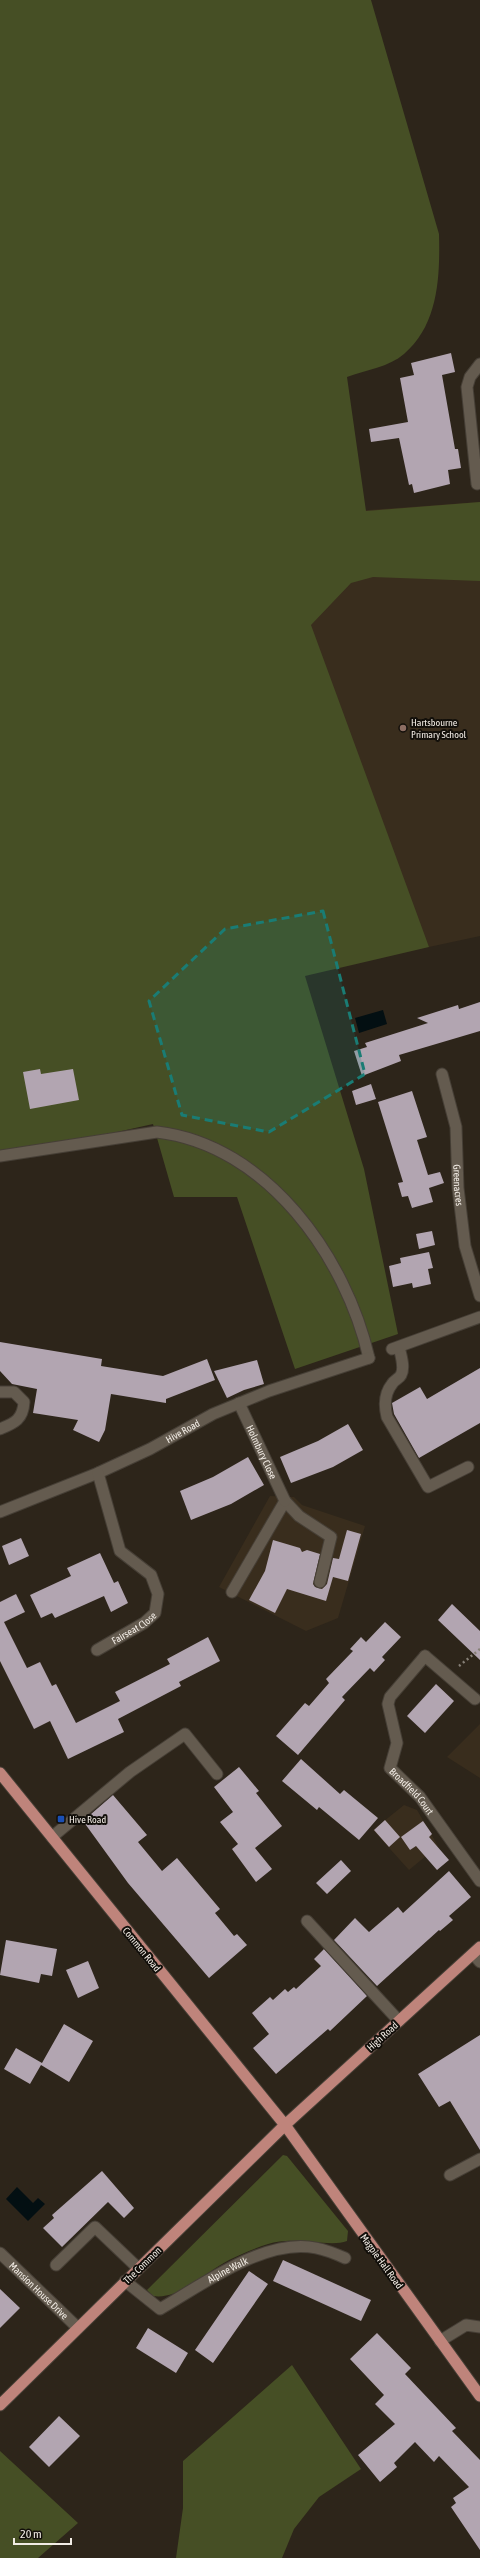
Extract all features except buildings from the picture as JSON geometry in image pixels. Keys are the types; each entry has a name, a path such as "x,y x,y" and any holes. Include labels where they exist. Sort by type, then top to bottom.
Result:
{"main road":[{"name":"Common Road","path":"0,1773 285,2125"},
{"name":"High Road","path":"285,2125 399,2020 478,1955"},
{"name":"The Common","path":"0,2405 285,2125"},
{"name":"Magpie Hall Road","path":"285,2125 480,2396"}],"street":[{"path":"477,484 467,387 470,377 480,364"},
{"name":"Greenacres","path":"442,1074 456,1127 458,1188 465,1246 480,1296"},
{"name":"Hive Road","path":"0,1156 157,1132 178,1134 218,1151 259,1177 289,1204 312,1229 332,1262 363,1333 369,1358 239,1403 213,1414 150,1449 98,1474 0,1512"},
{"path":"468,1467 428,1487 387,1417 384,1405 386,1395 392,1384 402,1375 396,1348 480,1317"},
{"path":"0,1392 14,1392 21,1397 24,1402 21,1417 15,1423 0,1429"},
{"name":"Holmbury Close","path":"239,1403 285,1501 299,1516 331,1537 320,1582"},
{"name":"Fairseat Close","path":"97,1650 144,1623 155,1613 158,1594 151,1575 120,1551 98,1474"},
{"path":"232,1592 285,1501"},
{"name":"Broadfield Court","path":"448,1676 425,1656 390,1697 388,1704 397,1743 390,1768 420,1797 480,1881"},
{"path":"448,1676 475,1698"},
{"path":"52,1837 130,1772 185,1734 217,1774"},
{"path":"307,1921 399,2020"},
{"path":"450,2175 480,2159"},
{"path":"56,2265 95,2227 138,2268"},
{"name":"Alpine Walk","path":"125,2281 160,2309 255,2256 276,2250 300,2247 315,2248 345,2258"},
{"name":"Mansion House Drive","path":"0,2253 78,2328"},
{"path":"440,2341 466,2325 480,2327"}],"path":[{"path":"448,1676 480,1649"}],"highlighted area":[{"path":"323,911 365,1074 269,1132 182,1115 149,1001 225,929"}],"shaded area":[{"name":"Hartsbourne Primary School","path":"480,502 480,936 429,947 228,520"},
{"path":"383,1010 387,1024 359,1033 355,1018"},
{"path":"270,1496 294,1497 302,1505 365,1526 338,1618 306,1631 219,1587"},
{"path":"480,1724 480,1778 447,1757"},
{"path":"404,1805 417,1810 438,1846 409,1870 373,1830"},
{"path":"17,2187 33,2203 38,2198 45,2204 28,2221 6,2199"}],"green space":[{"path":"0,0 371,0 439,234 438,282 435,298 431,314 416,342 404,354 391,362 347,377 366,511 480,502 480,581 373,577 351,583 311,625 429,947 305,976 364,1169 398,1334 295,1369 237,1197 174,1197 153,1124 0,1158"},
{"path":"283,2155 287,2156 348,2231 347,2241 331,2243 289,2241 268,2244 229,2260 183,2290 163,2296 153,2296 147,2290"},
{"path":"292,2365 361,2469 319,2497 294,2529 282,2558 176,2558 183,2508 183,2461"},
{"path":"0,2451 78,2523 38,2558 0,2558"}],"place":[{"name":"Hartsbourne Primary School","path":"403,728"},
{"name":"Hive Road","path":"61,1819"}]}
